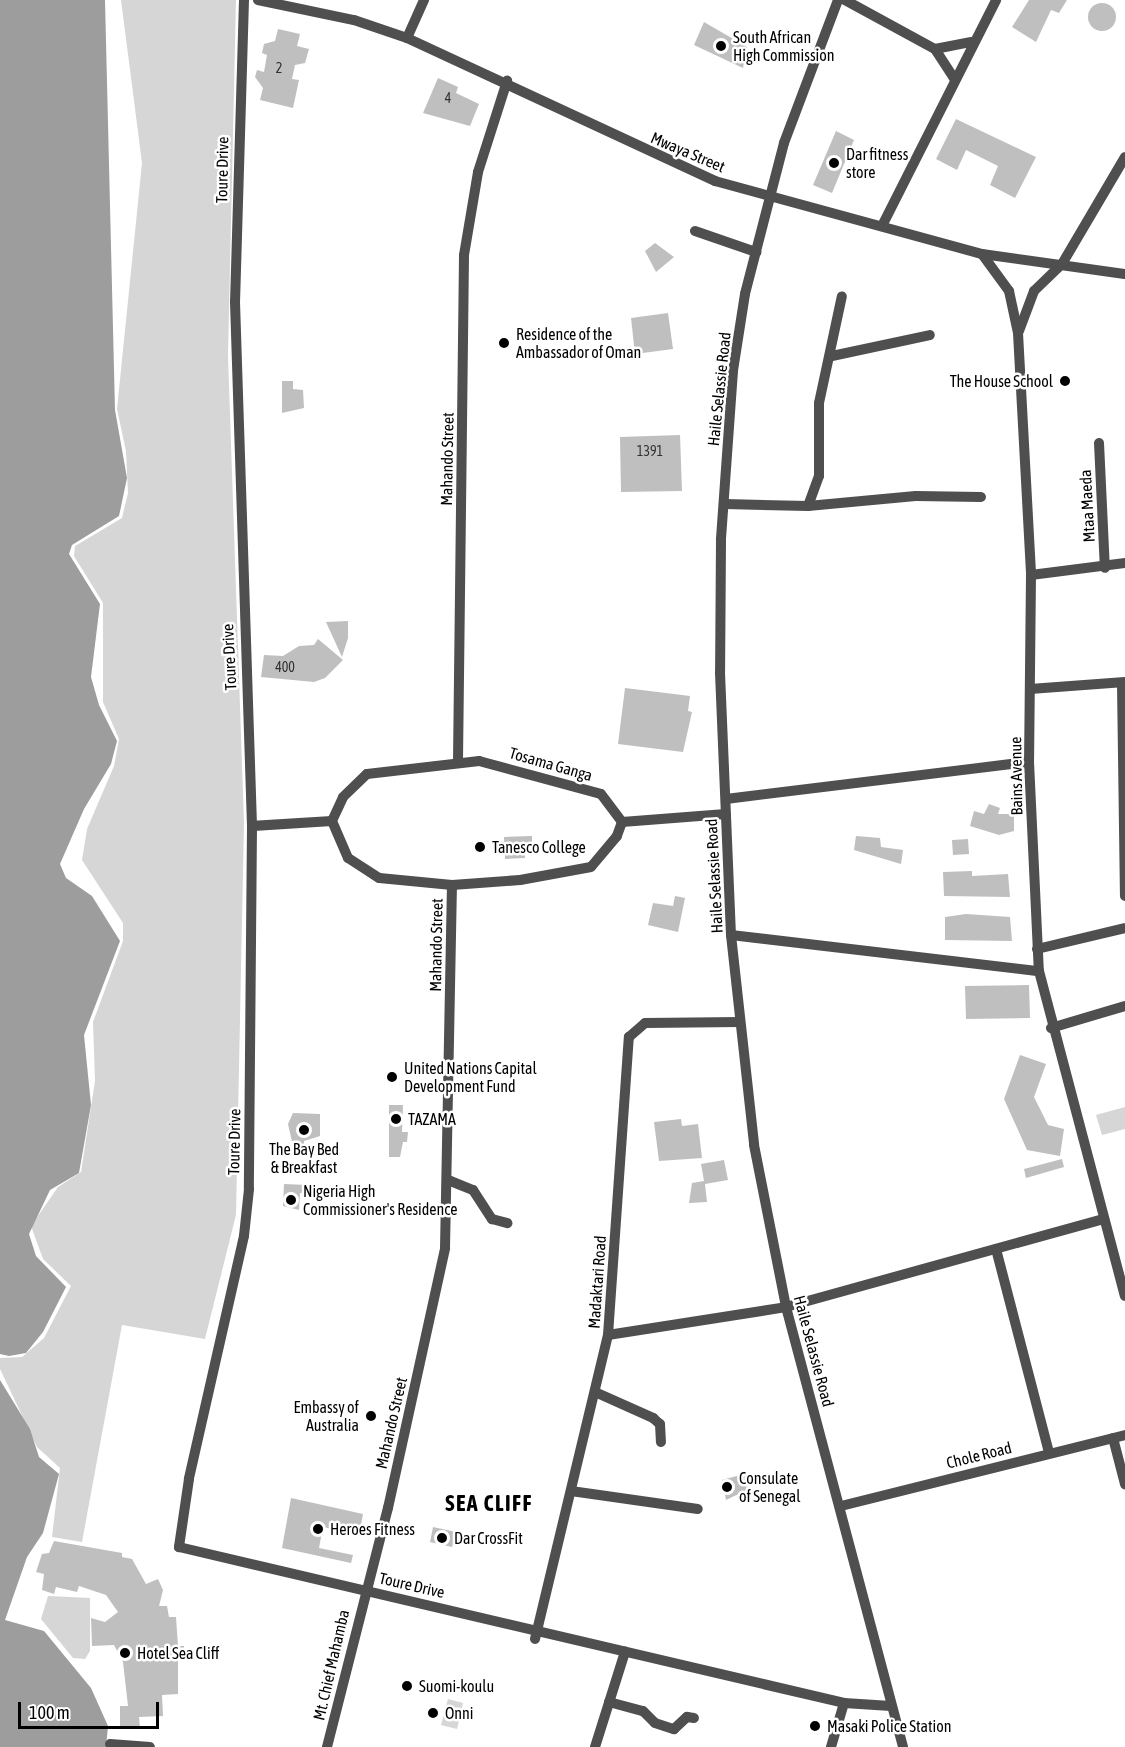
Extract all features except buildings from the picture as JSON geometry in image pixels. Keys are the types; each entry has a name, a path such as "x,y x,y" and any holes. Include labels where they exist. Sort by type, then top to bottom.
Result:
{"street":[{"name":"Toure Drive","path":"244,0 235,302 252,826 244,1236 189,1479 179,1547 364,1589 537,1634 626,1652 844,1703 891,1706"},
{"name":"Mwaya Street","path":"258,0 354,20 407,38 507,81 715,181 768,198 883,224 982,254 1125,274"},
{"path":"407,38 424,0"},
{"name":"Haile Selassie Road","path":"838,0 800,96 768,198 734,371 719,573 726,814 731,935 753,1144 786,1307 841,1506 903,1747"},
{"path":"844,0 935,49 954,78"},
{"path":"883,224 971,42 996,0"},
{"path":"935,49 971,42"},
{"name":"Mahando Street","path":"459,761 464,255 478,172 507,81"},
{"path":"1018,333 1034,291 1062,264 1125,157"},
{"path":"695,231 756,252"},
{"name":"Bains Avenue","path":"982,254 1009,291 1018,333 1031,575 1029,762 1039,971 1051,1028 1125,1296"},
{"path":"808,506 819,476 819,404 832,356 842,296"},
{"path":"832,356 930,335"},
{"name":"Mtaa Maeda","path":"1099,443 1105,568"},
{"path":"725,504 808,506 916,496 981,496"},
{"path":"1031,575 1105,568 1125,563"},
{"path":"1030,689 1123,683 1125,896"},
{"path":"252,826 332,821 343,797 367,774 459,761"},
{"name":"Tosama Ganga","path":"459,761 498,765 601,794 622,822"},
{"path":"726,799 1029,762"},
{"path":"452,885 549,877 591,867 608,851 622,822 726,814"},
{"name":"Mahando Street","path":"332,821 348,858 362,870 379,878 452,885 448,1180 443,1258 388,1508 364,1589"},
{"path":"1037,949 1125,928"},
{"path":"731,935 1039,971"},
{"path":"1051,1028 1125,1006"},
{"name":"Madaktari Road","path":"537,1634 608,1335 631,1032 645,1023 740,1022"},
{"path":"448,1180 473,1190 492,1219 507,1223"},
{"path":"608,1335 786,1307 1104,1219"},
{"path":"996,1249 1049,1453"},
{"path":"595,1392 653,1418 660,1424 661,1442"},
{"name":"Chole Road","path":"841,1506 1125,1435"},
{"path":"1113,1438 1125,1484"},
{"path":"571,1491 698,1509"},
{"name":"Mt. Chief Mahamba","path":"327,1747 364,1589"},
{"path":"595,1747 626,1652"},
{"path":"609,1702 643,1711 666,1728 678,1728 687,1717 694,1718"},
{"path":"831,1747 844,1703"},
{"path":"110,1744 150,1747"}],"shaded area":[{"path":"0,0 105,0 115,410 127,478 119,516 72,545 69,554 100,604 91,677 99,705 117,741 111,764 84,809 60,864 66,878 92,896 120,941 84,1035 91,1105 79,1173 50,1190 29,1234 36,1256 66,1287 43,1332 26,1353 9,1356 0,1354"},
{"path":"121,0 236,0 228,356 244,823 236,1215 205,1339 122,1325 82,1542 52,1537 60,1468 37,1447 0,1369 0,1358 22,1357 44,1338 71,1286 43,1259 31,1226 58,1187 81,1172 95,1081 93,1022 123,941 123,923 82,860 87,829 114,766 119,739 103,702 103,603 74,556 75,546 122,518 128,493 126,451 117,409 142,163"},
{"path":"1125,1107 1125,1129 1102,1135 1096,1115"},
{"path":"0,1380 30,1429 39,1457 59,1474 43,1533 27,1557 5,1620 44,1631 91,1688 108,1726 106,1747 0,1747"},
{"path":"48,1596 90,1598 90,1651 85,1659 73,1658 41,1619"},
{"path":"448,1699 463,1703 457,1729 441,1725"}],"place":[{"name":"South African High Commission","path":"721,46"},
{"name":"Dar fitness store","path":"834,163"},
{"name":"Residence of the Ambassador of Oman","path":"504,343"},
{"name":"The House School","path":"1065,381"},
{"name":"Tanesco College","path":"480,847"},
{"name":"United Nations Capital Development Fund","path":"392,1077"},
{"name":"TAZAMA","path":"396,1119"},
{"name":"The Bay Bed & Breakfast","path":"304,1130"},
{"name":"Nigeria High Commissioner's Residence","path":"291,1200"},
{"name":"Embassy of Australia","path":"371,1416"},
{"name":"Consulate of Senegal","path":"727,1487"},
{"name":"Heroes Fitness","path":"318,1529"},
{"name":"Dar CrossFit","path":"442,1538"},
{"name":"Hotel Sea Cliff","path":"125,1653"},
{"name":"Suomi-koulu","path":"407,1686"},
{"name":"Onni","path":"433,1713"},
{"name":"Masaki Police Station","path":"815,1726"}],"district":[{"name":"SEA CLIFF","path":"489,1504"}]}
